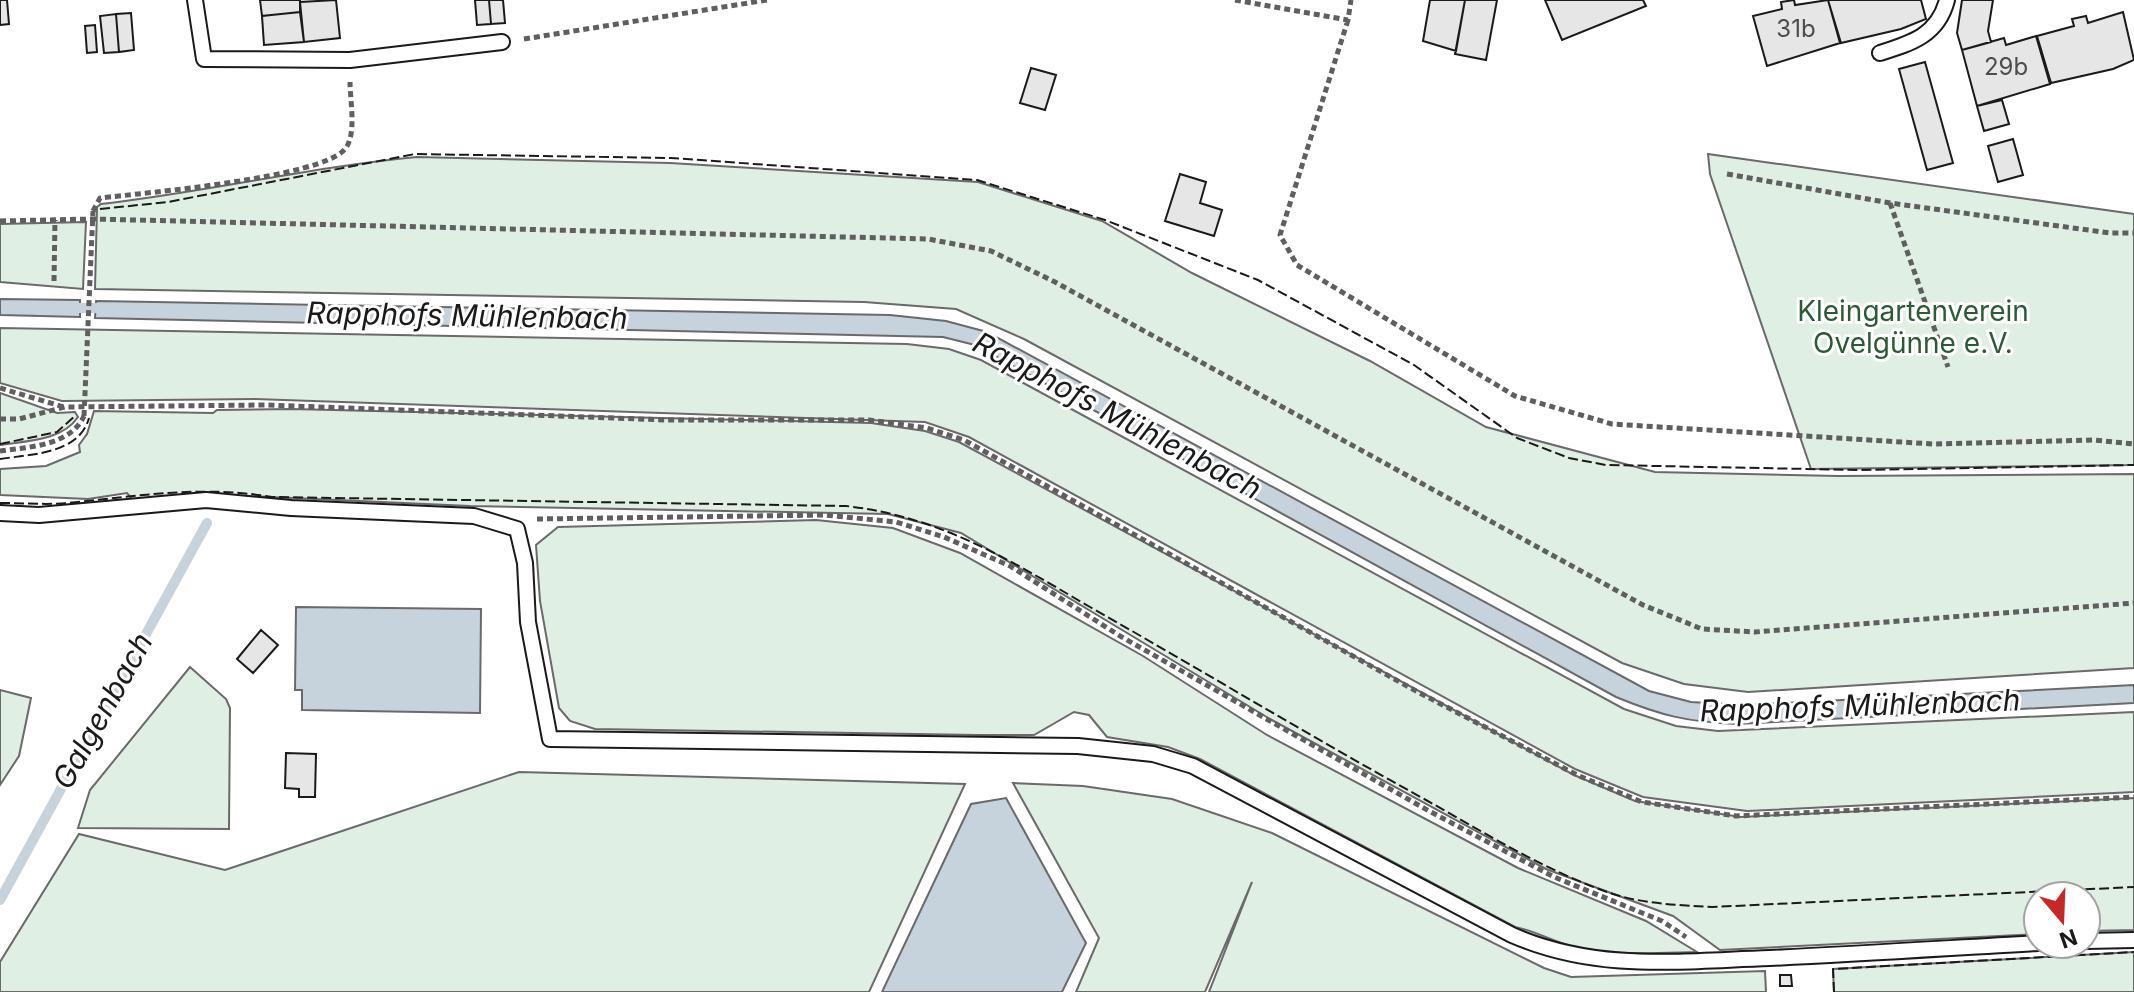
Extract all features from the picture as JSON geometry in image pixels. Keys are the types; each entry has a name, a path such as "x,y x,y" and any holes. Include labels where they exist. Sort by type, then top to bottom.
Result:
{"lane":[{"path":"195,0 204,59 350,60 502,42"},
{"path":"1880,53 1926,36 1938,23 1947,0"},
{"path":"0,513 39,515 206,500 291,508 474,516 517,529 525,563 528,622 550,739 1078,746 1153,754 1193,766 1512,935 1548,951 1591,960 1720,959 2022,944"},
{"path":"2102,941 2134,940"}],"path":[{"path":"502,42 767,0"},
{"path":"1235,0 1348,20"},
{"path":"1351,0 1348,20 1280,235 1297,265 1515,396 1612,424 1934,444 2094,440 2134,444"},
{"path":"0,451 59,440 78,428 84,416 93,211 100,198 224,184 329,161 347,148 351,133 350,60"},
{"path":"1727,174 1890,203 2110,233 2134,233"},
{"path":"1890,203 1948,367"},
{"path":"0,221 93,219 928,239 991,251 1055,282 1643,605 1702,629 1755,632 2134,603"},
{"path":"54,281 55,220"},
{"path":"0,388 65,407"},
{"path":"0,419 19,419 65,407 266,405 636,419 869,420 927,428 964,440 1416,691 1577,775 1642,802 1736,816 2134,797"},
{"path":"517,529 543,516 825,515 896,522 944,537 1010,566 1120,636 1416,804 1554,877 1662,921 1720,959"}],"green space":[{"name":"Kleingartenverein Ovelgünne e.V.","path":"1708,154 2134,214 2134,465 1811,469 1710,174"},
{"path":"417,157 670,163 978,182 1102,221 1192,273 1370,361 1486,427 1655,472 1839,476 2134,474 2134,668 1748,692 1684,684 1622,663 1024,339 956,309 864,302 95,289 97,207 101,204"},
{"path":"86,222 83,289 0,282 0,224"},
{"path":"0,328 907,344 949,349 981,360 1624,709 1676,726 1718,731 2134,712 2134,792 1747,811 1643,797 1575,769 969,437 925,422 255,399 62,401 0,383"},
{"path":"0,393 57,413 75,412 78,417 63,431 53,435 0,445"},
{"path":"291,409 871,423 925,431 959,442 1574,775 1635,801 1741,817 2134,798 2134,930 2102,931 2102,880 2022,880 2022,935 1720,950 1673,916 1546,869 1270,719 961,533 888,514 470,506 201,494 133,500 127,493 88,499 0,495 0,469 46,466 80,452 79,445 87,434 94,411 213,413 217,410"},
{"path":"816,520 893,528 960,553 1143,656 1267,735 1518,868 1646,921 1697,952 1589,950 1515,927 1200,759 1168,747 1107,737 1089,715 1074,712 1034,735 978,735 595,729 570,721 559,708 540,601 536,545 558,527"},
{"path":"190,667 226,699 230,708 229,829 78,828 90,790"},
{"path":"0,690 31,698 19,756 0,785"},
{"path":"519,772 965,784 869,992 0,992 0,962 79,834 225,870"},
{"path":"1013,783 1083,786 1172,799 1272,833 1544,968 1571,977 1765,971 1766,992 1209,992 1252,882 1205,992 1076,992 1099,938"},
{"path":"2134,952 2134,992 1834,992 1833,969 2022,958 2102,960 2102,954"}],"water":[{"path":"0,299 80,300 80,317 0,315"},
{"path":"96,301 890,315 946,321 987,332 1649,691 1691,702 1744,705 2134,685 2134,703 1737,724 1689,720 1647,709 1616,697 975,345 943,337 95,318"},
{"path":"296,607 481,609 480,713 302,710 302,690 295,690"},
{"path":"1006,798 1086,943 1062,992 882,992 971,804"}],"building":[{"path":"0,0 7,0 9,24 0,25"},
{"path":"260,0 300,0 300,12 262,16"},
{"path":"336,0 340,38 304,42 300,2"},
{"path":"475,0 489,0 491,24 477,25"},
{"path":"489,0 503,0 505,23 491,24"},
{"path":"1430,0 1465,0 1456,51 1423,41"},
{"path":"1465,0 1497,0 1486,60 1455,54"},
{"path":"1545,0 1643,0 1646,6 1562,40"},
{"path":"1794,0 1795,5 1828,0 1840,43 1767,66 1753,16 1782,9 1781,2"},
{"path":"1828,0 1921,0 1926,19 1901,29 1841,43"},
{"path":"1962,0 1993,0 1988,31 1991,42 1962,50 1957,33"},
{"path":"300,12 304,42 264,45 262,16"},
{"path":"2123,12 2134,60 2113,69 2051,83 2037,36 2074,26 2072,19 2086,16 2088,23"},
{"path":"131,13 134,50 119,52 116,14"},
{"path":"116,14 119,52 104,53 100,16"},
{"path":"95,25 97,52 87,53 85,26"},
{"path":"2036,36 2050,84 1977,106 1962,50 2004,38 2006,45"},
{"path":"1925,62 1953,163 1927,170 1899,69"},
{"path":"1031,68 1056,75 1045,110 1020,103"},
{"path":"2002,100 2009,124 1984,131 1977,106"},
{"path":"2013,139 2023,175 1998,182 1988,146"},
{"path":"1180,174 1206,182 1200,203 1222,210 1214,236 1165,221"},
{"path":"261,630 278,645 253,673 237,659"},
{"path":"286,753 316,754 315,797 299,797 299,789 285,788"},
{"path":"1780,975 1791,975 1792,986 1780,986"}],"waterway":[{"name":"Rapphofs Mühlenbach","path":"70,308 106,308"},
{"name":"Galgenbach","path":"0,900 207,523"}],"fence":[{"path":"100,209 168,202 415,154 671,158 977,180 1105,220 1258,280 1414,365 1517,438 1569,458 1606,465 1859,470 2134,465"},
{"path":"0,444 57,432 76,415"},
{"path":"0,459 40,453 65,445 84,430 89,418"},
{"path":"0,503 60,504 170,493 220,492 272,497 846,506 881,512 944,530 1003,557 1493,838 1563,874 1622,897 1712,907 2134,887"},
{"path":"1834,992 1833,969 2134,952"}]}
